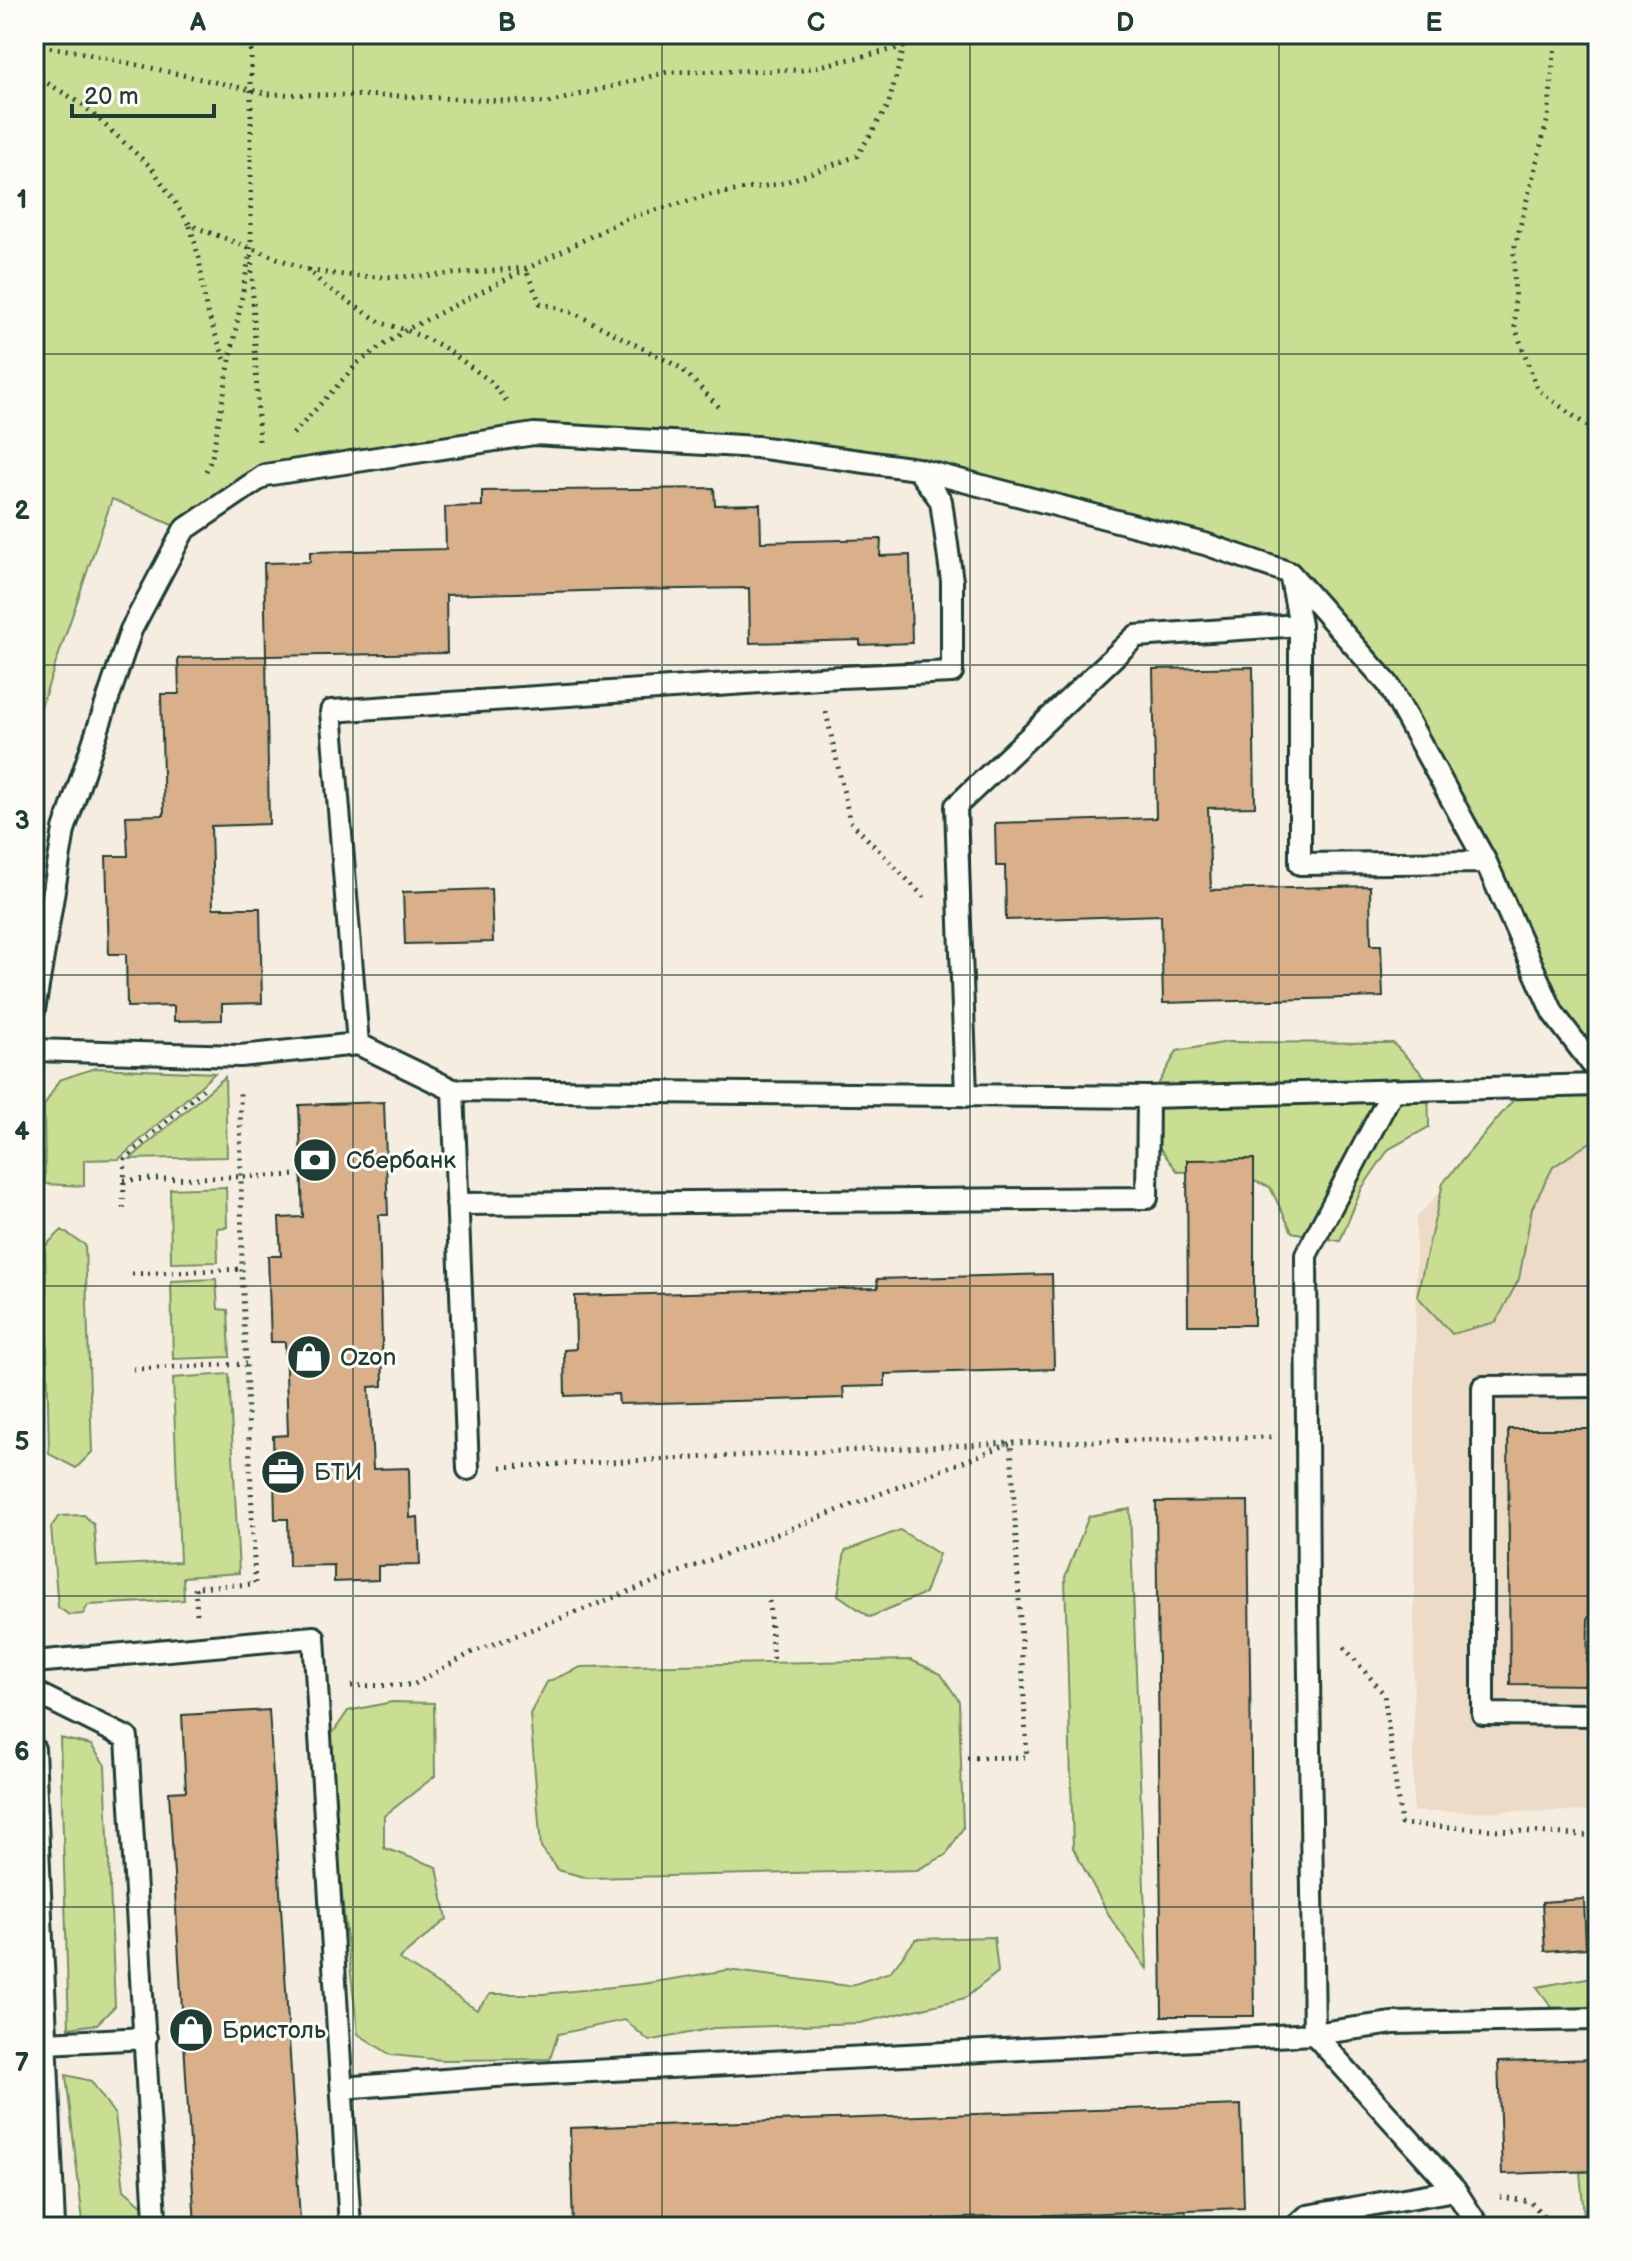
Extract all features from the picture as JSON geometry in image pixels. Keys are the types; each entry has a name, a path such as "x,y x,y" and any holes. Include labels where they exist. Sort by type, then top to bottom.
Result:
{"lane":[{"path":"34,1010 64,830 131,630 184,530 265,475 534,434 757,447 917,469 1205,544 1290,573 1388,684 1486,862 1553,1013 1598,1072"},
{"path":"358,1044 331,711 952,672 952,581 941,501 917,469"},
{"path":"1290,573 1300,625 1300,864 1486,862"},
{"path":"966,1096 956,806 1136,636 1300,625"},
{"path":"34,1050 240,1056 358,1044 453,1090 1148,1097 1598,1085"},
{"path":"453,1090 468,1469"},
{"path":"1393,1090 1306,1255 1314,2034 1455,2190 1479,2227"},
{"path":"457,1204 1147,1198 1148,1097"},
{"path":"1598,1386 1483,1387 1483,1714 1598,1715"},
{"path":"34,1662 314,1637 350,2227"},
{"path":"34,1692 127,1738 155,2218"},
{"path":"34,1749 53,2227"},
{"path":"342,2088 511,2075 1314,2034 1393,2023 1598,2019"},
{"path":"46,2043 146,2038"},
{"path":"1295,2227 1307,2216 1455,2190"}],"path":[{"path":"251,34 251,249 258,431 265,475"},
{"path":"265,475 285,443 359,362 406,330 627,218 710,195 783,183 857,156 888,106 904,47 916,34"},
{"path":"1556,34 1548,118 1514,250 1515,327 1537,389 1598,434"},
{"path":"34,45 269,94 548,103 667,72 802,70 904,47"},
{"path":"34,75 82,104 152,168 190,225 199,258 206,309 228,366"},
{"path":"190,225 308,270 338,275 396,277 527,268"},
{"path":"206,471 212,457 251,249"},
{"path":"527,268 540,303 574,313 681,368 757,447"},
{"path":"308,270 326,287 382,323 442,346 490,381 534,434"},
{"path":"819,678 850,821 961,935"},
{"path":"195,1587 255,1584 242,1269 240,1056"},
{"path":"123,1208 125,1159 240,1056"},
{"path":"124,1180 302,1175"},
{"path":"132,1274 242,1269"},
{"path":"133,1369 246,1364"},
{"path":"468,1469 1011,1443 1307,1436"},
{"path":"318,1686 413,1685 471,1653 1011,1443"},
{"path":"961,1758 1027,1757 1011,1443"},
{"path":"769,1601 773,1662"},
{"path":"1308,1604 1384,1694 1401,1824 1598,1836"},
{"path":"1455,2190 1529,2201 1555,2227"}],"shaded area":[{"path":"1517,1108 1598,1110 1598,1811 1413,1812 1416,1218"}],"green space":[{"path":"34,34 1598,34 1598,1072 1553,1013 1388,684 1290,573 917,469 534,434 265,475 184,530 112,499 34,727"},
{"path":"1228,1042 1393,1043 1428,1080 1429,1127 1389,1149 1362,1188 1340,1241 1292,1232 1270,1187 1227,1171 1178,1172 1138,1120 1177,1051"},
{"path":"95,1068 215,1073 119,1159 84,1160 84,1186 45,1184 44,1106 59,1080"},
{"path":"225,1077 227,1157 130,1159"},
{"path":"1598,1082 1598,1143 1592,1141 1553,1167 1532,1208 1519,1279 1496,1322 1452,1334 1417,1296 1443,1183 1520,1092"},
{"path":"226,1187 227,1227 217,1228 218,1262 171,1263 170,1189"},
{"path":"62,1230 85,1245 92,1452 76,1468 49,1454 45,1246"},
{"path":"216,1279 218,1309 228,1310 230,1357 173,1359 171,1281"},
{"path":"229,1374 239,1573 183,1577 184,1600 88,1605 83,1614 69,1615 58,1607 51,1527 59,1516 84,1515 94,1525 97,1566 180,1562 173,1378"},
{"path":"1130,1509 1147,1969 1111,1919 1073,1848 1065,1577 1089,1516"},
{"path":"900,1530 939,1554 925,1593 870,1617 838,1595 845,1551"},
{"path":"911,1660 941,1674 959,1701 963,1828 946,1855 917,1870 588,1878 558,1870 541,1847 530,1714 547,1682 581,1667"},
{"path":"392,1702 434,1703 435,1776 384,1816 384,1848 437,1867 447,1919 399,1959 477,2010 490,1994 543,1994 642,1984 728,1970 849,1986 890,1972 916,1939 994,1937 998,1972 965,1998 860,2023 714,2028 649,2041 625,2020 558,2034 550,2059 443,2060 391,2055 358,2034 335,1837 334,1777 328,1740 348,1711"},
{"path":"60,1738 91,1745 105,1765 115,2006 97,2024 69,2028"},
{"path":"1598,1976 1598,2015 1560,2018 1537,1987"},
{"path":"66,2075 91,2081 115,2115 124,2190 168,2227 90,2227 83,2222"},
{"path":"1598,2171 1598,2227 1585,2227 1580,2172"},
{"path":"1186,2210 1186,2227 708,2227"},
{"path":"300,2220 302,2227 213,2227 213,2225"}],"building":[{"path":"714,488 715,505 760,504 761,542 881,539 880,556 910,555 912,643 860,645 860,640 750,643 749,588 617,590 446,595 447,653 266,656 264,563 310,562 310,552 446,549 445,507 482,506 482,491"},
{"path":"266,656 269,824 211,826 213,908 260,908 262,1003 222,1004 222,1020 174,1021 174,1006 127,1007 126,954 109,954 106,856 128,856 126,816 164,815 161,694 179,694 178,658"},
{"path":"1253,667 1255,807 1208,808 1211,890 1370,886 1371,945 1381,945 1383,997 1163,1003 1161,915 1006,920 1005,866 996,866 995,823 1156,818 1153,669"},
{"path":"491,889 493,942 405,944 403,892"},
{"path":"384,1102 388,1215 379,1215 383,1386 369,1387 373,1469 409,1468 410,1518 418,1517 420,1565 378,1566 378,1580 334,1582 334,1565 289,1566 288,1519 275,1519 273,1436 288,1435 285,1342 271,1342 268,1256 281,1256 279,1218 303,1217 299,1105"},
{"path":"1254,1159 1254,1325 1188,1325 1187,1160"},
{"path":"1052,1274 1054,1369 885,1374 885,1386 843,1387 844,1398 619,1404 618,1394 565,1396 564,1350 576,1349 575,1296 878,1288 877,1279"},
{"path":"1508,1429 1598,1429 1598,1618 1588,1617 1587,1685 1510,1684"},
{"path":"1248,1501 1254,2016 1162,2016 1156,1502"},
{"path":"269,1710 300,2220 195,2226 169,1792 186,1791 182,1715"},
{"path":"1584,1899 1586,1948 1545,1951 1542,1902"},
{"path":"1598,2059 1598,2171 1502,2174 1498,2062"},
{"path":"1241,2105 1244,2208 708,2227 573,2227 570,2128"}],"place":[{"name":"Сбербанк","path":"315,1160"},
{"name":"Ozon","path":"309,1357"},
{"name":"БТИ","path":"283,1472"},
{"name":"Бристоль","path":"191,2030"}]}
